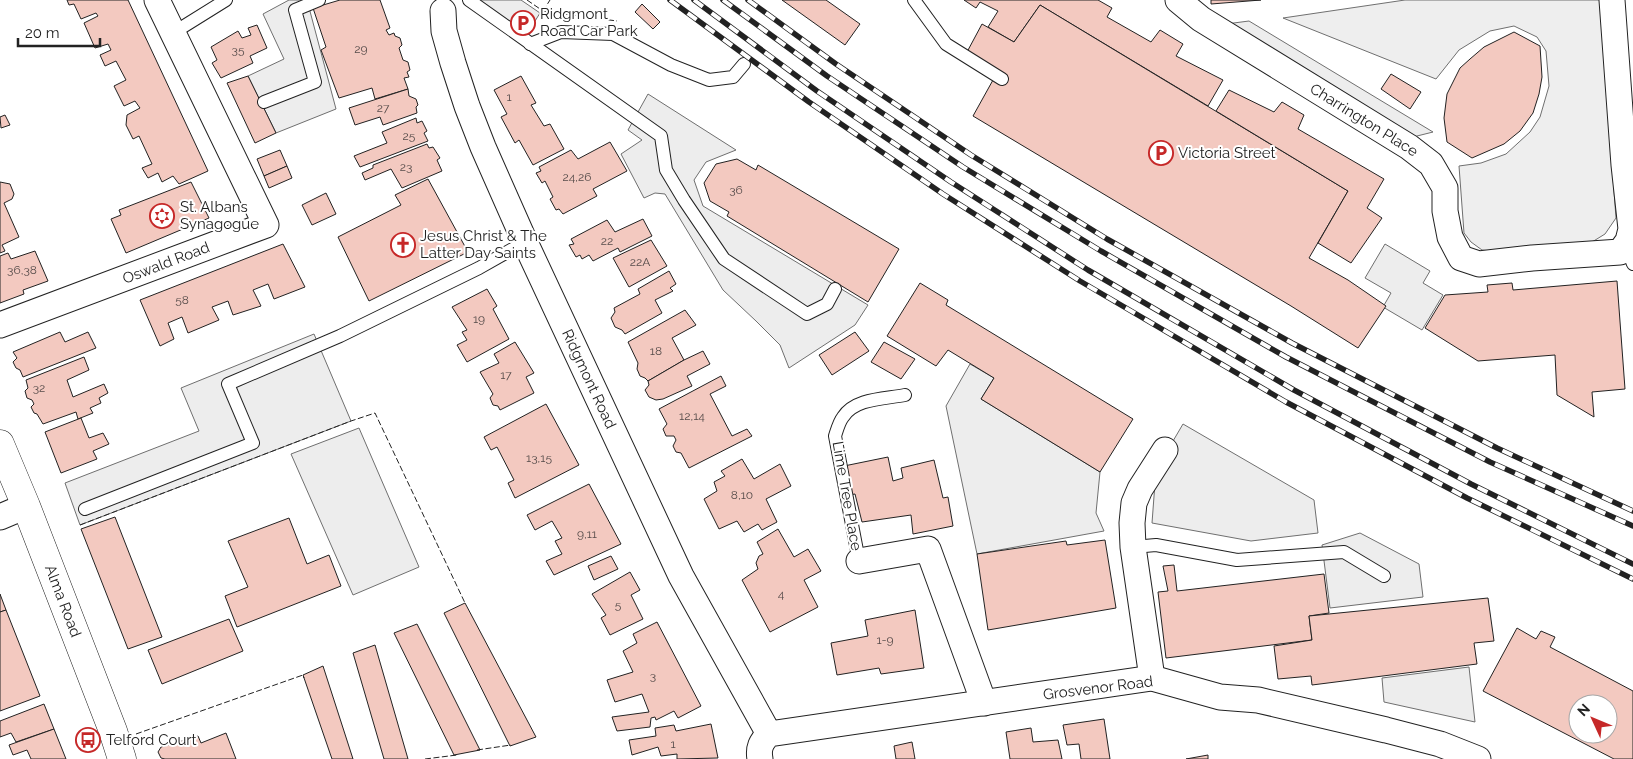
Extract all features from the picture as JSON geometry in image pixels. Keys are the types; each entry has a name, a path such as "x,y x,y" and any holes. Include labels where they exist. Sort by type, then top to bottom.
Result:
{"main road":[{"name":"Alma Road","path":"0,444 26,506 122,759"}],"street":[{"name":"Oswald Road","path":"0,324 266,225 157,0"},
{"name":"Charrington Place","path":"1178,0 1201,19 1409,147 1431,164 1445,188 1445,211 1450,236 1461,258 1479,264 1532,258 1626,258 1631,230 1624,165 1612,0"},
{"name":"Ridgmont Road","path":"443,11 444,31 467,106 525,242 681,576 769,734"},
{"path":"1152,678 1133,547 1132,523 1134,503 1140,489 1165,450"},
{"path":"0,517 26,506"},
{"name":"Lime Tree Place","path":"859,561 928,549 984,703"},
{"name":"Grosvenor Road","path":"769,734 1152,678 1220,697 1258,700 1386,730 1440,744 1478,759"},
{"path":"760,759 759,750 762,740 769,734"}],"lane":[{"path":"173,33 226,0"},
{"path":"264,102 315,82 295,10 319,0"},
{"path":"469,0 661,136 666,170 724,259 807,314 827,304 835,289"},
{"path":"914,0 946,44 1002,79"},
{"path":"530,44 561,32 613,34 671,65 709,80 733,77 744,64"},
{"path":"85,509 253,443 228,384 340,336 479,268 525,242"},
{"name":"Lime Tree Place","path":"859,561 835,436 843,416 853,406 864,402 905,395"},
{"path":"1133,547 1156,545 1237,560 1344,552 1384,576"}],"shaded area":[{"path":"289,0 307,0 336,109 276,133 248,76 284,59 263,14"},
{"name":"Ridgmont Road Car Park","path":"478,0 521,0 540,13 527,34"},
{"path":"1405,0 1600,0 1616,218 1605,234 1592,242 1501,252 1482,250 1471,242 1464,233 1459,166 1481,163 1506,154 1530,132 1540,117 1549,86 1546,51 1537,37 1514,26 1490,31 1459,50 1436,79 1283,18"},
{"path":"1249,21 1433,132 1413,137 1226,24"},
{"path":"648,94 736,150 706,162 694,180 703,206 868,305 855,325 789,368 780,345 723,290 665,194 655,193 644,198 621,154 642,140 628,130"},
{"path":"1385,244 1430,271 1423,283 1443,295 1422,330 1383,307 1391,293 1365,278"},
{"path":"314,334 351,421 80,525 65,483 199,431 181,388"},
{"path":"970,364 994,378 981,399 1100,472 1096,513 1104,531 977,554 946,406"},
{"path":"1183,424 1314,500 1318,533 1251,541 1152,523 1156,470"},
{"path":"359,428 419,567 353,595 291,454"},
{"path":"1360,533 1419,564 1423,597 1330,608 1322,545"},
{"path":"1469,667 1475,722 1384,702 1382,678"}],"building":[{"path":"67,0 128,0 208,171 179,184 173,176 162,182 158,173 148,178 142,168 152,164 139,136 133,139 126,125 127,115 140,108 135,101 124,106 114,86 126,80 116,61 105,66 100,55 111,50 108,44 95,48 84,23 98,16 96,13 81,19 74,4 69,5"},
{"path":"340,0 380,0 390,28 386,30 389,35 394,33 395,36 400,38 402,45 399,48 403,60 408,62 410,70 407,72 409,77 404,78 408,89 375,99 372,88 339,98 321,50 326,47 313,8"},
{"path":"782,0 826,0 860,24 845,45"},
{"path":"964,0 1098,0 1112,8 1107,17 1151,42 1160,30 1183,44 1176,56 1223,80 1208,106 1040,5 1014,42 988,27 998,11 980,2 976,8"},
{"path":"1211,0 1261,0 1211,4"},
{"path":"642,4 660,22 653,29 635,12"},
{"name":"Victoria Street","path":"1040,5 1348,191 1309,258 1348,280 1386,306 1358,348 973,116 998,71 967,52 982,24 1014,42"},
{"path":"257,25 267,48 250,56 253,63 221,78 212,63 217,60 211,47 238,31 242,38 251,35 248,28"},
{"path":"1514,32 1540,46 1542,77 1533,113 1520,131 1504,144 1472,158 1447,142 1444,118 1447,94 1460,68 1484,47"},
{"path":"1391,74 1421,92 1410,109 1381,89"},
{"path":"248,76 276,133 255,143 227,83"},
{"path":"521,76 536,103 531,105 544,126 550,124 564,149 533,165 519,140 515,143 501,117 507,114 494,90"},
{"path":"408,89 409,96 416,99 418,105 416,107 417,113 383,125 380,117 355,125 349,108"},
{"path":"1229,90 1274,112 1282,102 1304,115 1298,129 1384,179 1367,208 1382,218 1351,263 1318,243 1348,191 1216,111"},
{"path":"5,115 10,125 1,128 0,117"},
{"path":"416,118 417,123 422,121 427,131 424,133 428,141 360,167 354,156 387,143 382,132"},
{"path":"610,142 627,171 593,189 597,196 563,214 559,209 556,210 550,199 553,197 545,181 542,183 536,173 541,171 539,167 571,150 578,159"},
{"path":"427,144 429,148 433,147 440,158 437,160 442,171 402,188 391,169 365,180 362,173 373,168 373,165"},
{"path":"280,150 287,166 264,176 257,159"},
{"path":"737,159 756,170 758,165 899,249 868,302 727,216 729,212 710,201 704,183 716,164"},
{"path":"287,166 292,178 269,188 264,176"},
{"name":"Jesus Christ & The Latter Day Saints","path":"428,179 468,252 369,301 338,237 401,205 395,195"},
{"path":"0,182 10,184 14,194 12,199 4,203 19,237 2,245 5,251 0,253"},
{"name":"St. Albans Synagogue","path":"191,182 209,218 126,253 111,219 121,215 119,210"},
{"path":"326,193 336,214 312,225 302,205"},
{"path":"643,219 652,236 620,252 618,248 593,261 589,255 582,259 580,255 576,257 569,245 574,244 571,239 607,220 615,232"},
{"path":"651,240 667,266 629,287 613,258"},
{"path":"283,244 305,287 274,299 268,284 253,290 261,306 233,315 228,301 212,307 219,320 188,333 182,317 168,323 174,339 160,346 140,300"},
{"path":"35,251 48,281 23,290 24,294 0,303 0,256 8,253 11,259"},
{"path":"669,271 676,284 670,288 673,291 655,300 662,313 625,334 622,330 615,327 611,318 615,312 614,308 640,294 638,289"},
{"path":"1617,281 1625,389 1592,392 1594,417 1557,395 1555,355 1478,361 1425,328 1445,295 1488,292 1487,285 1512,283 1513,290"},
{"path":"920,283 948,300 946,305 1133,419 1100,472 981,399 994,378 948,350 936,366 887,336"},
{"path":"487,289 497,306 493,309 509,339 467,362 457,345 467,340 462,332 467,330 452,307"},
{"path":"685,310 696,325 672,338 684,360 648,381 640,376 637,369 638,363 628,342"},
{"path":"60,332 65,342 88,332 96,348 23,377 13,362 17,358 13,352"},
{"path":"855,332 869,351 832,375 819,355"},
{"path":"515,342 534,373 526,377 534,393 500,410 498,406 493,405 490,398 493,394 480,372 499,363 494,354"},
{"path":"884,342 915,359 901,379 871,362"},
{"path":"703,351 710,364 687,376 692,386 663,399 656,400 649,397 645,390 649,385 648,381"},
{"path":"84,357 89,370 67,380 73,397 104,384 108,393 99,398 101,403 90,408 93,413 78,419 76,412 43,424 31,407 34,404 32,400 27,398 25,391 28,388 26,380"},
{"path":"721,376 726,386 710,394 732,436 747,429 752,436 689,468 681,453 676,452 673,446 676,440 674,436 666,436 663,429 667,424 659,409"},
{"path":"546,404 579,465 515,498 508,483 514,480 497,447 491,450 484,437"},
{"path":"81,418 89,438 103,433 109,444 93,451 97,459 61,473 45,432"},
{"path":"888,457 893,481 903,478 901,468 934,460 943,498 948,497 953,526 913,534 911,515 862,522 855,494 849,495 844,466"},
{"path":"742,459 754,479 780,464 791,486 766,499 777,522 762,530 758,524 744,532 737,521 719,529 704,499 717,491 714,482 725,476 721,471"},
{"path":"589,484 621,544 554,575 546,561 562,554 555,541 562,538 552,521 535,530 527,515"},
{"path":"115,517 162,637 128,649 81,529"},
{"path":"289,518 307,564 329,555 341,586 237,627 225,596 248,587 228,541"},
{"path":"778,529 794,557 808,549 821,571 804,580 818,607 770,632 742,580 758,569 756,563 759,556 763,554 757,542"},
{"path":"1105,540 1116,608 988,630 977,554 1066,541 1067,545"},
{"path":"611,556 618,569 594,580 588,566"},
{"path":"1174,565 1177,591 1324,574 1329,613 1309,616 1312,640 1166,658 1158,592 1168,591 1163,566"},
{"path":"630,572 640,590 631,595 643,619 610,635 601,618 606,615 592,594"},
{"path":"0,594 6,610 0,612"},
{"path":"1488,598 1494,641 1474,643 1477,664 1312,685 1311,676 1278,679 1274,646 1312,640 1309,616"},
{"path":"465,603 536,737 510,746 444,613"},
{"path":"6,610 40,696 0,711 0,612"},
{"path":"915,610 924,668 881,674 879,668 837,675 831,643 868,636 865,620"},
{"path":"229,619 243,651 162,684 148,650"},
{"path":"657,622 701,706 678,718 674,711 656,720 655,717 651,718 650,727 617,731 612,717 649,712 642,694 615,702 607,680 633,672 623,651 637,643 633,634"},
{"path":"417,624 480,750 454,755 394,633"},
{"path":"1517,628 1536,639 1541,631 1555,637 1550,647 1633,691 1633,759 1614,759 1585,744 1618,744 1618,694 1568,694 1568,735 1483,691"},
{"path":"375,645 408,759 384,759 353,653"},
{"path":"323,666 353,759 332,759 303,675"},
{"path":"44,704 54,729 16,742 11,733 0,737 0,721"},
{"path":"1104,719 1110,759 1081,759 1079,744 1067,745 1063,725"},
{"path":"711,724 718,758 677,759 677,754 661,756 658,747 632,755 629,740 656,736 655,728 674,725 676,731"},
{"path":"1031,728 1033,742 1058,740 1062,759 1010,759 1006,732"},
{"path":"54,729 66,759 31,759 27,750 13,755 9,745"},
{"path":"226,733 236,759 165,759 161,758 158,752 161,747 198,736 201,743"},
{"path":"912,742 915,759 896,759 894,746"},
{"path":"1208,755 1208,759 1186,759"}],"railway":[{"path":"670,0 809,102 943,194 1080,281 1286,402 1467,498 1633,579"},
{"path":"694,0 817,91 951,182 1088,270 1294,390 1471,484 1633,564"},
{"path":"723,0 827,76 963,167 1101,251 1286,357 1490,462 1633,526"},
{"path":"748,0 836,64 971,155 1107,239 1292,343 1497,448 1633,511"}],"fence":[{"path":"527,0 543,11 617,21"},
{"path":"543,11 550,0"},
{"path":"80,525 375,413 465,603"},
{"path":"136,734 303,675 304,678"},
{"path":"477,750 511,745"},
{"path":"425,759 457,755"}],"place":[{"name":"Ridgmont Road Car Park","path":"523,23"},
{"name":"Victoria Street","path":"1161,153"},
{"name":"St. Albans Synagogue","path":"162,216"},
{"name":"Jesus Christ & The Latter Day Saints","path":"403,245"},
{"name":"Telford Court","path":"88,740"}]}
